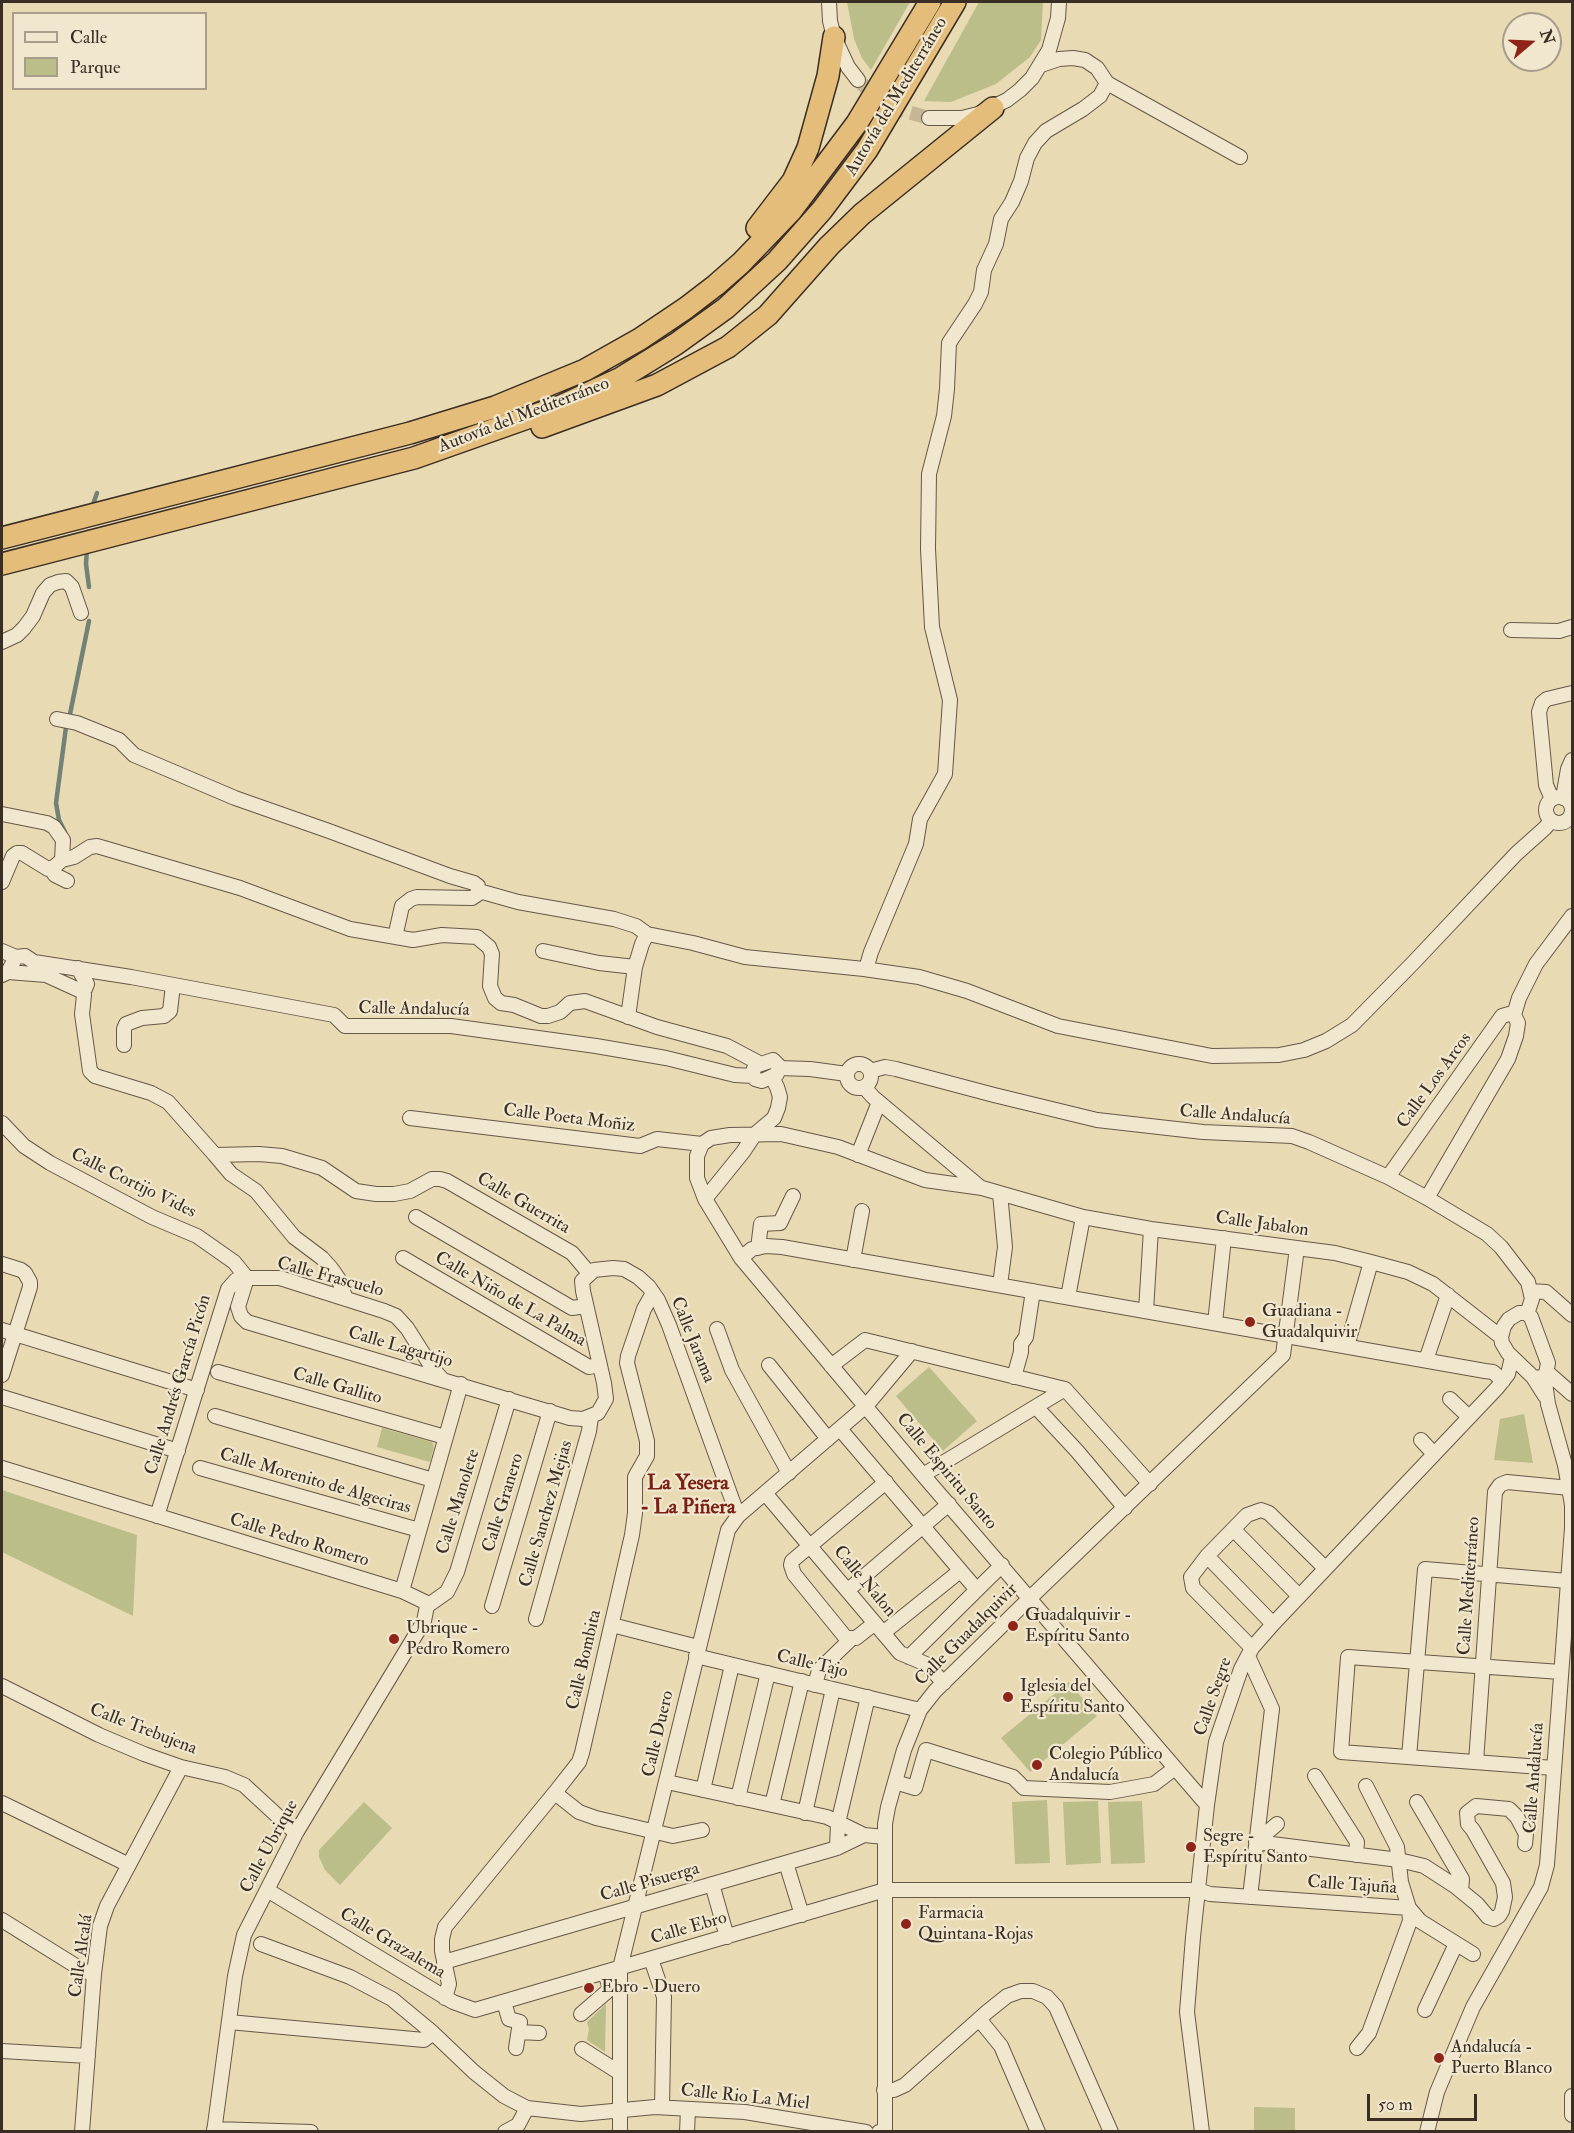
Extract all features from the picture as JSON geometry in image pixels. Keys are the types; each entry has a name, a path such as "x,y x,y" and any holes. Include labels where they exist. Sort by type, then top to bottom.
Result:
{"highway":[{"name":"Autovía del Mediterráneo","path":"2,538 410,433 495,407 585,370 640,339 701,297 741,263 791,211 857,123 930,2"},
{"name":"Autovía del Mediterráneo","path":"2,564 414,458 497,430 593,392 621,378 703,326 752,286 777,261 847,180 901,95 955,2"},
{"path":"585,370 608,347 697,284 762,223 782,198 793,181 808,148 828,76 834,37"},
{"path":"497,430 518,431 562,421 657,385 728,347 768,315 829,246 862,214 993,108"}],"street":[{"path":"829,2 834,37 840,53 858,80"},
{"path":"929,118 962,118 993,108 1020,90 1041,65 1054,35 1059,2"},
{"path":"1041,65 1059,59 1084,60 1097,68 1107,83 1240,157"},
{"path":"866,969 916,844 920,819 945,774 950,700 932,627 928,549 929,474 944,416 949,343 981,292 984,270 996,244 1000,219 1012,202 1035,142 1047,131 1100,96 1107,83"},
{"path":"2,642 17,635 24,628 33,616 43,593 50,585 58,582 66,581 72,586 81,613"},
{"path":"1511,630 1560,631 1572,627"},
{"path":"1572,693 1547,699 1542,703 1539,712 1546,785 1557,798 1567,800 1572,814 1561,823 1551,821 1546,807 1557,798 1572,760"},
{"path":"57,719 77,723 118,740 134,755 235,798 478,886 479,891 472,898 417,897 411,899 402,906 395,937"},
{"path":"2,814 47,823 54,827 63,840 55,875 67,881"},
{"path":"479,891 518,902 614,919 636,926 647,934 746,957 866,969 918,977 967,991 1058,1026 1212,1056 1280,1055 1304,1050 1326,1041 1352,1025 1516,854 1551,821"},
{"path":"2,882 13,856 17,853 22,853 45,868 75,857 90,847 97,846 240,888 350,929 413,940 442,935 469,935 484,941 492,954 491,993 501,1003 548,1016 560,1012 570,1003 585,1001 657,1027 727,1046 761,1064"},
{"path":"1427,1198 1508,1059 1518,1023 1514,1015 1536,964 1572,916"},
{"path":"628,1017 635,967 647,934"},
{"name":"Calle Andalucía","path":"2,951 16,957 24,956 34,962 334,1015 345,1026 451,1026 666,1058 735,1075 753,1077 760,1081 776,1073"},
{"path":"543,951 599,963 635,967"},
{"path":"5,974 16,957"},
{"path":"78,968 87,984 83,990 82,1014 90,1071 95,1076 151,1093 168,1102 231,1174 256,1191 294,1237 327,1263 338,1278 346,1299"},
{"path":"5,974 46,975 75,990 83,990"},
{"path":"124,1045 126,1024 141,1018 164,1016 170,1011 173,985"},
{"name":"Calle Los Arcos","path":"1388,1177 1502,1016 1514,1015"},
{"path":"705,1199 755,1134 774,1118 778,1108 780,1097 776,1073 778,1063 773,1060 761,1064 753,1069 753,1077"},
{"path":"864,1087 870,1080 870,1071 863,1064 858,1064 850,1068 847,1074 850,1085 864,1087 982,1188"},
{"name":"Calle Andalucía","path":"870,1071 885,1067 896,1069 1097,1120 1193,1131 1292,1136 1388,1177 1487,1234 1521,1272 1531,1291"},
{"path":"776,1073 810,1069 847,1074"},
{"path":"858,1155 879,1102"},
{"name":"Calle Poeta Moñiz","path":"410,1118 640,1146 657,1139 702,1144 711,1138 781,1134 828,1151 858,1155 878,1169 1000,1193"},
{"name":"Calle Cortijo Vides","path":"2,1123 24,1146 50,1163 152,1217 197,1236 234,1262 248,1278"},
{"name":"Calle Espiritu Santo","path":"702,1144 697,1156 697,1178 705,1199 741,1258 923,1475 1207,1805"},
{"name":"Calle Guerrita","path":"215,1155 260,1154 293,1158 322,1168 356,1191 376,1194 410,1191 432,1179 447,1181 572,1253 589,1273"},
{"path":"1000,1193 1005,1247 1000,1285"},
{"name":"Calle Jabalon","path":"1000,1193 1083,1217 1335,1253 1371,1262 1422,1278 1448,1295 1501,1337"},
{"path":"758,1248 761,1224 780,1223 794,1196"},
{"path":"854,1260 862,1211"},
{"path":"416,1217 572,1308 586,1306"},
{"path":"1068,1297 1083,1217"},
{"path":"1146,1311 1151,1228"},
{"path":"1215,1323 1224,1238"},
{"path":"741,1258 758,1248 782,1247 1493,1372 1505,1377 1515,1370 1537,1374"},
{"name":"Calle Guadalquivir","path":"885,2132 885,1837 888,1807 904,1750 920,1710 1030,1598 1283,1355 1297,1248"},
{"name":"Calle Niño de La Palma","path":"403,1258 589,1367 600,1365"},
{"path":"1347,1346 1371,1262"},
{"path":"2,1264 25,1273 30,1282 28,1292 8,1332 2,1375"},
{"name":"Calle Jarama","path":"589,1273 602,1268 624,1269 638,1276 653,1293 669,1325 738,1516"},
{"path":"589,1273 582,1286 606,1399 598,1413 591,1417"},
{"name":"Calle Frascuelo","path":"248,1278 280,1278 396,1316 407,1328 442,1379"},
{"name":"Calle Lagartijo","path":"248,1278 238,1307 241,1316 247,1322 570,1418 591,1417"},
{"name":"Calle Andrés García Picón","path":"157,1515 230,1285 236,1280 248,1278"},
{"path":"1014,1377 1021,1344 1026,1337 1033,1291"},
{"path":"1527,1314 1532,1299 1531,1291 1546,1292 1572,1315"},
{"name":"Calle Bombita","path":"445,1998 449,1984 442,1939 445,1928 555,1793 579,1762 582,1753 632,1536 635,1513 635,1477 648,1448 628,1370 628,1356 644,1309 653,1293"},
{"path":"1426,1360 1448,1295"},
{"path":"1537,1374 1548,1363 1533,1320 1527,1314 1519,1313 1509,1319 1504,1326 1501,1337 1504,1349 1537,1374 1570,1393"},
{"path":"717,1329 732,1370 789,1473"},
{"path":"8,1332 197,1390"},
{"path":"831,1366 865,1340 1065,1389 1150,1484"},
{"name":"Calle Duero","path":"620,2132 620,2073 615,1989 728,1530 738,1516 866,1406 912,1351"},
{"name":"Calle Segre","path":"1202,2132 1187,2012 1207,1805 1216,1742 1233,1690 1250,1652 1273,1624 1469,1418 1505,1377 1512,1357"},
{"path":"769,1365 828,1439"},
{"name":"Calle Gallito","path":"218,1372 445,1437"},
{"name":"Calle Andalucía","path":"1427,2132 1437,2092 1473,2007 1540,1887 1547,1865 1572,1528 1570,1488 1547,1400 1537,1374"},
{"path":"402,1592 461,1384"},
{"path":"923,1475 1065,1389"},
{"path":"1547,1400 1549,1393 1558,1389 1570,1393"},
{"path":"2,1397 178,1451"},
{"name":"Calle Manolete","path":"428,1606 447,1592 457,1572 509,1399"},
{"path":"1450,1399 1469,1418"},
{"path":"1036,1407 1125,1508"},
{"name":"Calle Granero","path":"492,1606 550,1411"},
{"path":"215,1416 433,1480"},
{"name":"Calle Sanchez Mejias","path":"536,1619 591,1417"},
{"path":"840,1429 977,1590"},
{"path":"1421,1440 1434,1454"},
{"name":"Calle Pedro Romero","path":"2,1468 402,1592 425,1602 428,1606"},
{"name":"Calle Morenito de Algeciras","path":"200,1468 419,1530"},
{"path":"886,1482 792,1561 792,1571 846,1638 856,1638 879,1628 960,1571"},
{"name":"Calle Mediterráneo","path":"1476,1762 1495,1492 1500,1485 1511,1482 1570,1488"},
{"name":"Calle Nalon","path":"765,1493 900,1653 926,1664 944,1683"},
{"path":"848,1590 949,1504"},
{"path":"1250,1897 1272,1709 1250,1652 1193,1588 1191,1577 1207,1556 1247,1515 1257,1510 1266,1511 1324,1568"},
{"path":"1234,1530 1299,1596"},
{"path":"1207,1556 1273,1624"},
{"path":"909,1657 1002,1565"},
{"path":"1409,1757 1425,1569 1568,1581"},
{"name":"Calle Ubrique","path":"214,2130 235,1976 244,1935 296,1833 424,1621 428,1606"},
{"name":"Calle Tajo","path":"612,1625 732,1665 920,1710"},
{"path":"772,1805 809,1683 851,1639"},
{"path":"1554,1768 1341,1752 1348,1657 1561,1672"},
{"path":"703,1790 732,1665"},
{"path":"738,1798 768,1673"},
{"name":"Calle Trebujena","path":"2,1686 99,1735 181,1767 225,1777 244,1785 296,1833"},
{"path":"805,1813 833,1689"},
{"path":"837,1848 838,1823 868,1697"},
{"path":"896,1782 915,1788 926,1750 1013,1777 1024,1788 1110,1792 1154,1784 1175,1768"},
{"name":"Calle Alcalá","path":"82,2132 100,1926 107,1906 181,1767"},
{"path":"1315,1776 1357,1842 1356,1855"},
{"path":"667,1782 827,1817 864,1835 885,1837"},
{"path":"1357,2048 1369,2033 1410,1921 1409,1908 1401,1882 1397,1848 1366,1786"},
{"path":"555,1793 586,1816 674,1836 702,1830"},
{"path":"1417,1802 1462,1879 1461,1891"},
{"path":"2,1803 129,1865"},
{"path":"1256,1842 1399,1860 1424,1866 1461,1891 1488,1917 1497,1918 1501,1914 1505,1897 1503,1883 1468,1824 1467,1813 1476,1806 1504,1807 1513,1812 1526,1834 1525,1844"},
{"path":"1256,1842 1277,1824"},
{"name":"Calle Pisuerga","path":"444,1962 837,1848 864,1835"},
{"path":"786,1863 802,1915"},
{"path":"712,1884 727,1937"},
{"name":"Calle Grazalema","path":"267,1890 462,2007 475,2010 504,2002"},
{"name":"Calle Ebro","path":"504,2002 885,1890 1198,1890"},
{"name":"Calle Tajuña","path":"1198,1890 1210,1894 1409,1908 1420,1921 1473,1954"},
{"path":"2,1920 84,1971 94,1974"},
{"path":"261,1944 360,1982 392,1999 433,2033 474,2072 504,2096 527,2108 518,2125 505,2132"},
{"path":"1425,2010 1456,1944"},
{"path":"651,1959 664,1997 662,2108"},
{"path":"581,2014 615,1989 605,1972"},
{"path":"885,2090 894,2090 905,2085 1007,1996 1021,1991 1033,1991 1047,1997 1056,2007 1111,2132"},
{"path":"504,2002 509,2019 520,2022 516,2048"},
{"path":"979,2019 1001,2046 1038,2132"},
{"path":"229,2022 424,2040 433,2033"},
{"path":"519,2032 539,2033"},
{"path":"582,2049 620,2073"},
{"path":"2,2051 88,2056"},
{"path":"1572,2096 1572,2115"},
{"name":"Calle Rio La Miel","path":"527,2108 581,2114 662,2108 745,2112 866,2132"},
{"path":"687,2132 688,2109"},
{"path":"214,2130 311,2132"},
{"path":"879,2132 885,2132"}],"green space":[{"path":"847,2 910,2 871,70 862,58 854,39"},
{"path":"979,2 1043,2 1041,40 1030,57 996,84 951,102 924,101"},
{"path":"929,1367 977,1421 943,1451 896,1396"},
{"path":"1524,1414 1533,1463 1494,1460 1500,1419"},
{"path":"382,1428 432,1442 434,1446 430,1462 377,1447"},
{"path":"2,1490 137,1535 133,1616 2,1552"},
{"path":"1069,1682 1097,1716 1030,1772 1001,1738"},
{"path":"1047,1800 1050,1863 1015,1864 1012,1802"},
{"path":"1098,1801 1101,1863 1066,1865 1063,1802"},
{"path":"1142,1801 1145,1863 1111,1864 1108,1802"},
{"path":"364,1802 392,1828 340,1885 325,1870 319,1857 319,1850"},
{"path":"606,2004 605,2052 587,2040 589,2029 587,2022"},
{"path":"1254,2107 1295,2108 1295,2131 1254,2131"}],"waterway":[{"path":"91,510 97,493"},
{"path":"87,548 86,564 89,587"},
{"path":"70,714 89,621"},
{"path":"65,832 59,820 56,803 66,727"}],"tunnel":[{"path":"858,80 870,92 898,109 929,118"}],"place":[{"name":"Guadiana - Guadalquivir","path":"1250,1322"},
{"name":"Guadalquivir - Espíritu Santo","path":"1013,1626"},
{"name":"Ubrique - Pedro Romero","path":"394,1639"},
{"name":"Iglesia del Espíritu Santo","path":"1008,1697"},
{"name":"Colegio Público Andalucía","path":"1037,1765"},
{"name":"Segre - Espíritu Santo","path":"1191,1847"},
{"name":"Farmacia Quintana-Rojas","path":"906,1924"},
{"name":"Ebro - Duero","path":"589,1988"},
{"name":"Andalucía - Puerto Blanco","path":"1439,2058"}],"district":[{"name":"La Yesera - La Piñera","path":"688,1496"}]}
